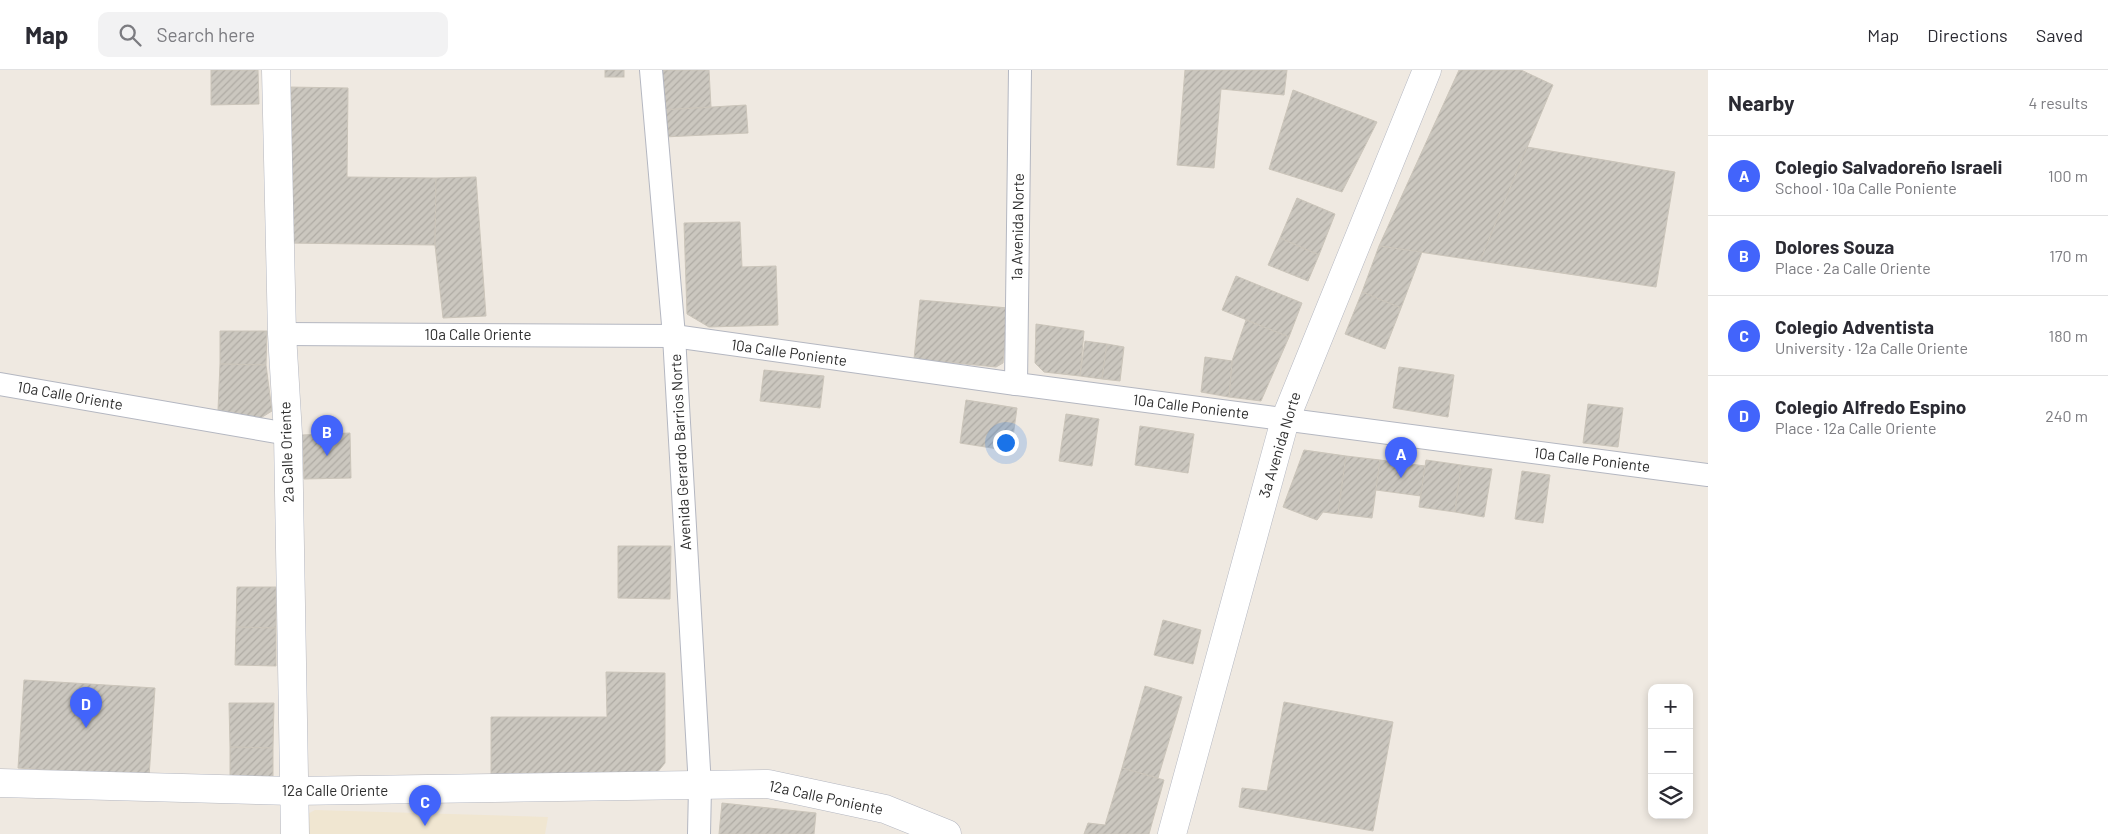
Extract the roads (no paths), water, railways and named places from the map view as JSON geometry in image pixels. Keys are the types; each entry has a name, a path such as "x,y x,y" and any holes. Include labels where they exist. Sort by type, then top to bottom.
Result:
{"street":[{"name":"2a Calle Oriente","path":"276,70 282,334 288,434 295,834"},
{"name":"Avenida Gerardo Barrios Norte","path":"651,70 674,336 700,786 699,834"},
{"name":"1a Avenida Norte","path":"1016,384 1020,70"},
{"name":"3a Avenida Norte","path":"1172,834 1285,420 1427,70"},
{"name":"10a Calle Oriente","path":"282,334 674,336"},
{"name":"10a Calle Poniente","path":"674,336 1016,384 1708,475"},
{"name":"10a Calle Oriente","path":"0,384 288,434"},
{"name":"12a Calle Oriente","path":"0,783 294,792 700,786"},
{"name":"12a Calle Poniente","path":"700,786 768,784 885,810 947,834"}],"place":[{"name":"Dolores Souza","path":"327,456"},
{"name":"Colegio Salvadoreño Israeli","path":"1401,478"},
{"name":"Colegio Alfredo Espino","path":"86,728"},
{"name":"Colegio Adventista","path":"425,826"}]}
